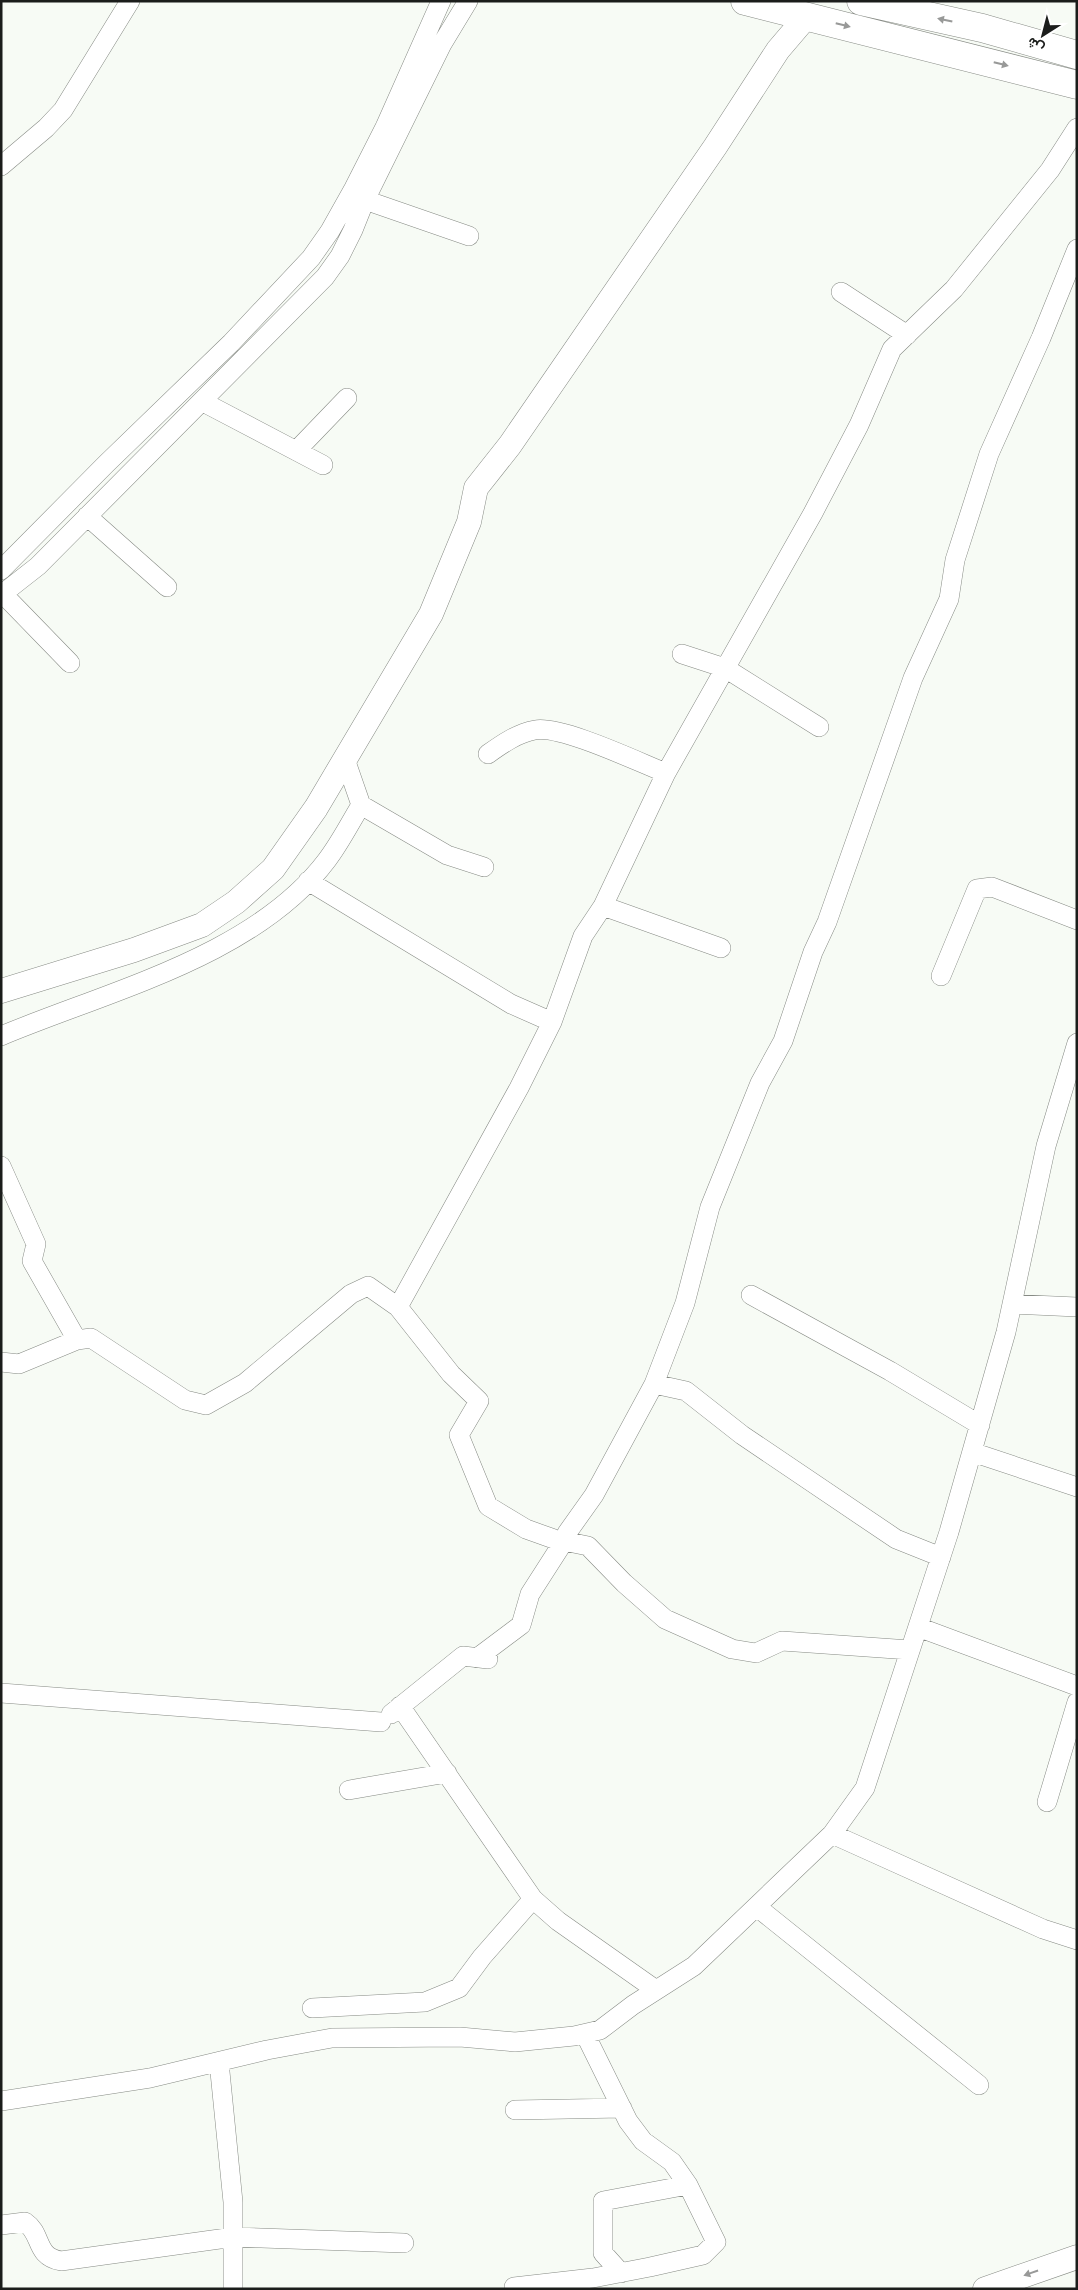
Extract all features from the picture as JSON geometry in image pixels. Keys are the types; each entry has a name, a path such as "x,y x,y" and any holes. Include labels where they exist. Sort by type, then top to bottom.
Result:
{"main road":[{"path":"745,1 1077,85"},
{"path":"861,1 911,7 1077,55"}],"street":[{"path":"1,166 46,128 63,110 130,1"},
{"path":"1,570 99,470 231,343 310,258 330,231 353,190 385,127 442,1"},
{"path":"70,663 2,595 38,566 325,278 340,256 365,200 442,44 468,1"},
{"path":"1,991 134,950 202,925 236,902 273,869 316,808 431,614 469,522 476,488 510,445 715,147 778,50 807,16"},
{"path":"398,1307 519,1088 552,1022 583,936 603,906 666,773 813,513 859,426 892,348 954,289 1050,170 1077,128"},
{"path":"365,200 469,236"},
{"path":"1,1693 376,1728 400,1706 463,1656 485,1658 521,1625 530,1594 564,1541 567,1532 594,1495 654,1384 685,1303 710,1207 760,1083 783,1041 813,952 827,922 913,678 949,598 955,560 989,454 1041,338 1077,249"},
{"path":"841,292 907,335"},
{"path":"297,450 347,398"},
{"path":"203,402 323,465"},
{"path":"87,516 167,587"},
{"path":"682,654 724,668 820,727"},
{"path":"488,754 506,741 536,730 562,732 666,773"},
{"path":"345,759 361,805 447,854 484,867"},
{"path":"1,1036 134,985 233,940 276,910 308,881 327,860 361,805"},
{"path":"308,881 511,1004 552,1022"},
{"path":"941,976 977,889 992,887 1077,920"},
{"path":"603,906 721,948"},
{"path":"1,2101 150,2078 267,2050 332,2038 460,2037 515,2042 585,2034 600,2030 656,1990 694,1966 832,1834 865,1788 941,1557 1014,1304 1046,1146 1077,1043"},
{"path":"1,1166 36,1244 32,1261 77,1340"},
{"path":"1,1362 19,1364 77,1340 91,1338 185,1400 206,1406 246,1384 351,1294 368,1286 398,1307 452,1374 479,1401 459,1435 488,1506 526,1529 564,1541 588,1546 624,1583 665,1618 732,1649 756,1653 782,1641 910,1650"},
{"path":"751,1294 890,1371 980,1425"},
{"path":"1014,1304 1077,1307"},
{"path":"654,1384 686,1391 742,1435 896,1539 941,1557"},
{"path":"972,1452 1077,1487"},
{"path":"918,1627 1077,1686"},
{"path":"1046,1802 1077,1702"},
{"path":"400,1706 533,1900 558,1921 656,1990"},
{"path":"349,1790 447,1773"},
{"path":"832,1834 1043,1929 1077,1940"},
{"path":"312,2008 425,2002 459,1988 482,1957 533,1900"},
{"path":"757,1907 979,2085"},
{"path":"514,2287 593,2278 703,2255 716,2242 688,2185 672,2162 643,2141 622,2108 585,2034"},
{"path":"219,2062 233,2202 233,2289"},
{"path":"514,2110 622,2108"},
{"path":"621,2273 603,2253 603,2201 688,2185"},
{"path":"1,2226 25,2222 30,2226 44,2254 51,2259 61,2261 234,2237 404,2243"},
{"path":"985,2289 1077,2257"}]}
